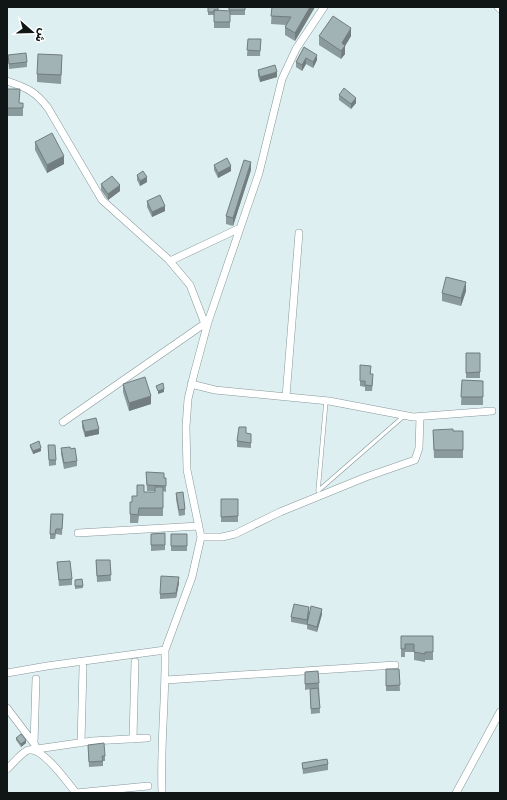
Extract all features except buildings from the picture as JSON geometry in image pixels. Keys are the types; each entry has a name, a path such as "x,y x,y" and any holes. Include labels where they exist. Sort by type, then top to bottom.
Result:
{"street":[{"path":"162,793 160,748 166,680 165,650 192,577 201,537 187,470 186,427 188,399 191,384 206,323 259,173 282,79 296,49 324,7"},
{"path":"7,81 28,88 39,97 48,108 102,200 170,261 190,285 206,323"},
{"path":"170,261 240,228"},
{"path":"286,397 299,233"},
{"path":"63,422 206,323"},
{"path":"191,384 215,390 326,401 420,417 492,411"},
{"path":"201,537 222,537 235,534 318,494 415,460 418,448 420,417"},
{"path":"78,533 199,526"},
{"path":"7,673 165,650"},
{"path":"133,739 135,662"},
{"path":"166,680 395,665"},
{"path":"81,743 83,667"},
{"path":"36,679 38,748"},
{"path":"7,708 76,793 148,786"},
{"path":"456,793 500,712"},
{"path":"7,769 30,750 38,748 147,738"}],"lane":[{"path":"318,494 326,401"},
{"path":"318,494 405,415"}]}
